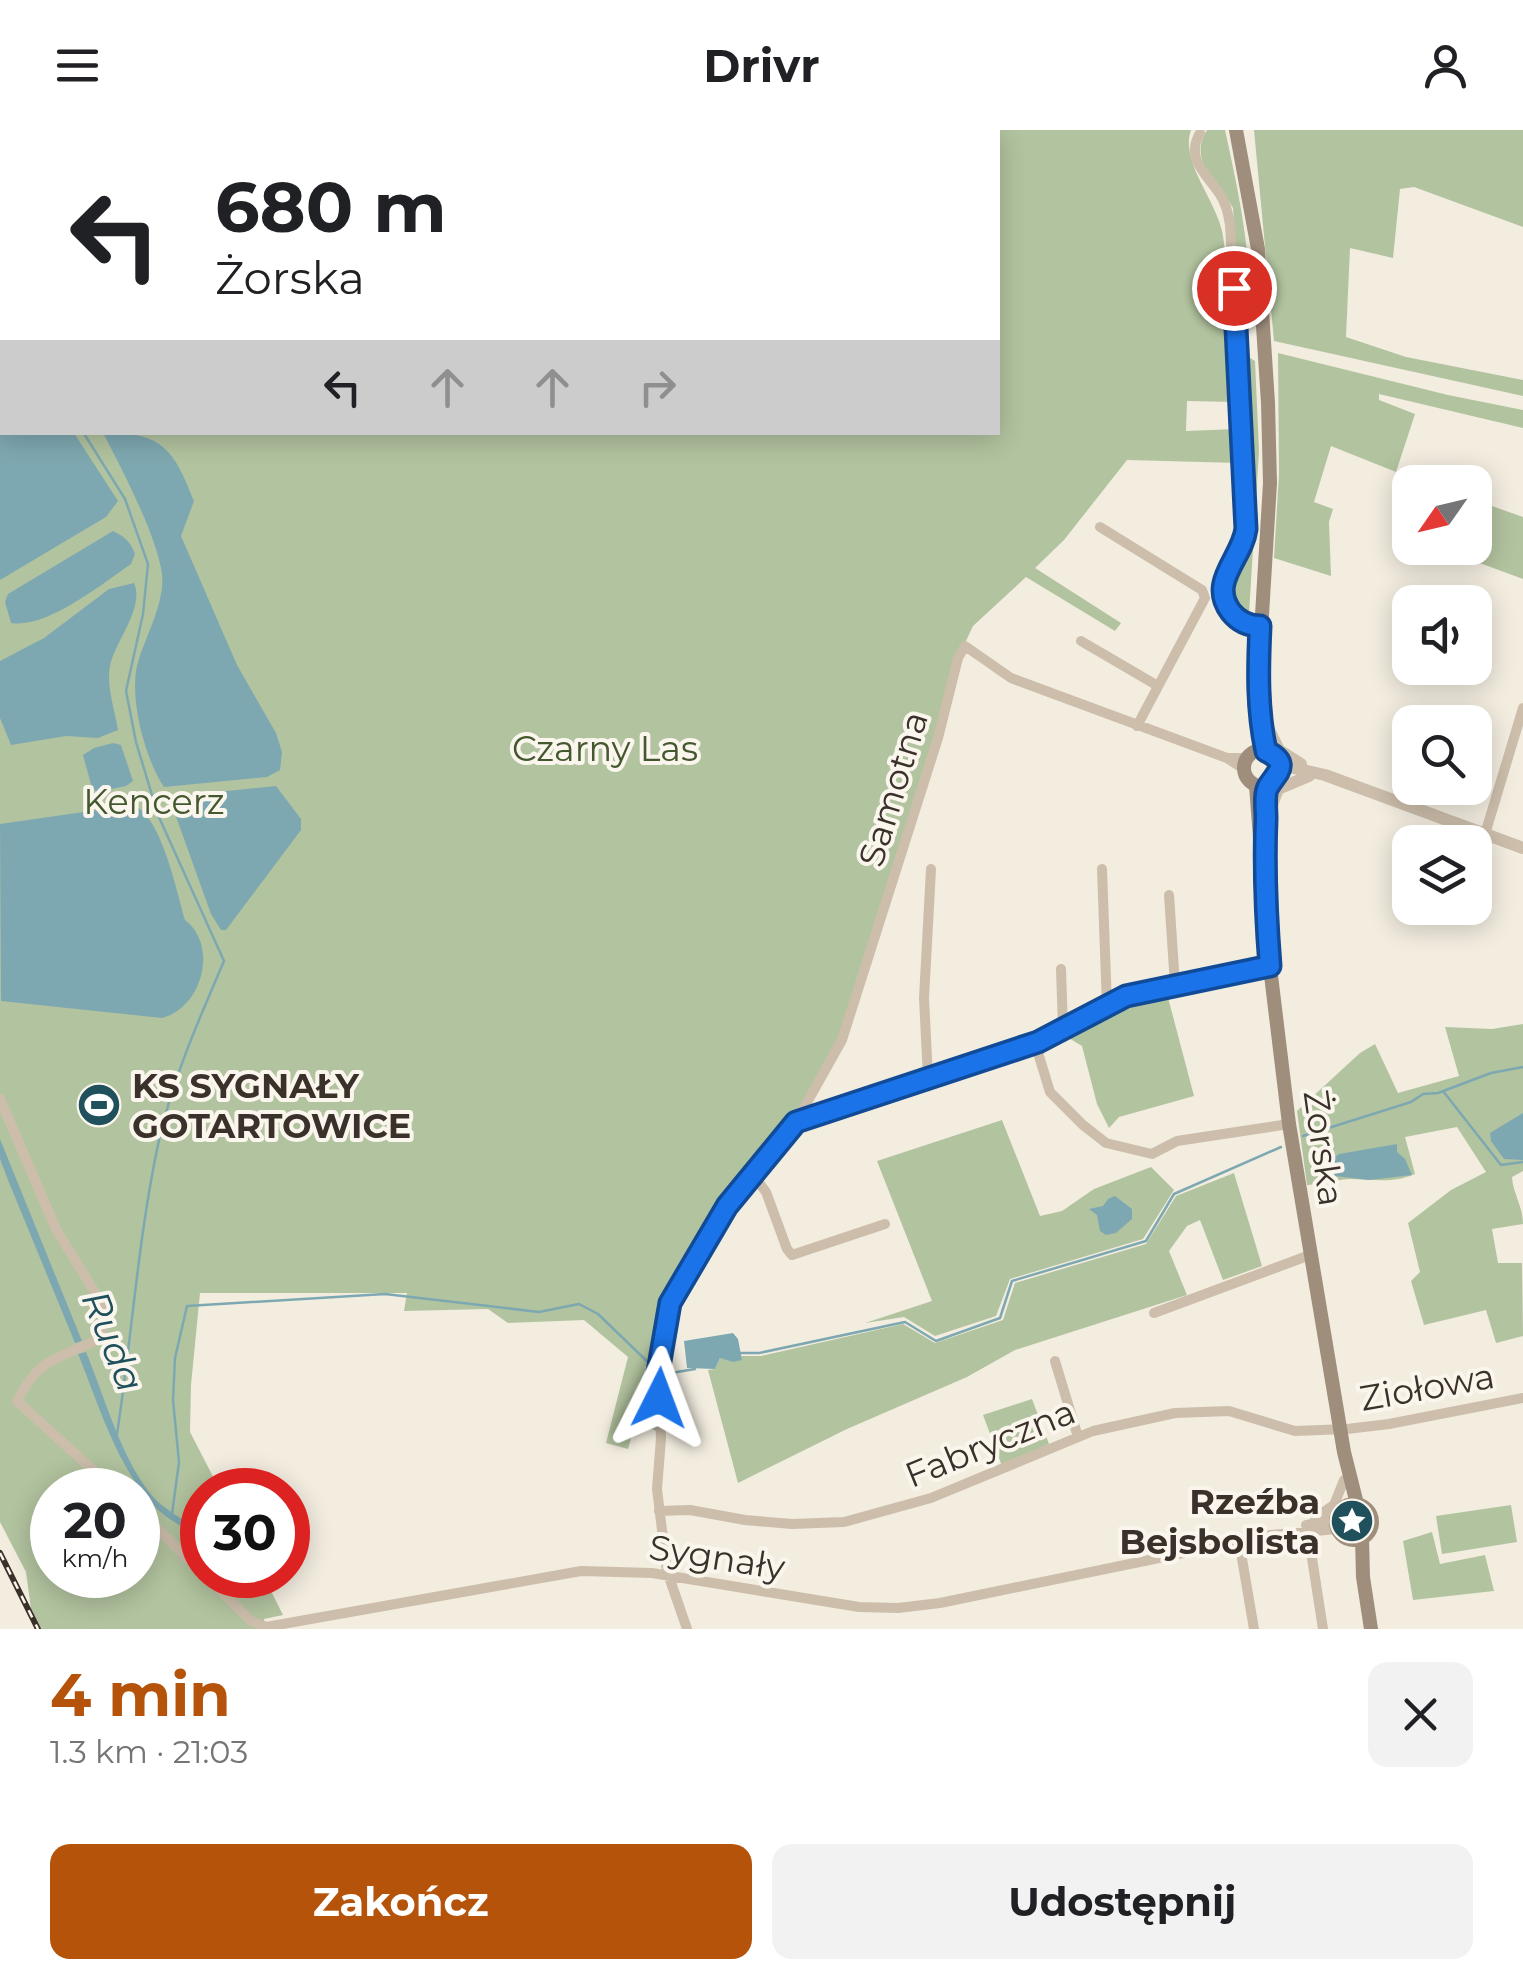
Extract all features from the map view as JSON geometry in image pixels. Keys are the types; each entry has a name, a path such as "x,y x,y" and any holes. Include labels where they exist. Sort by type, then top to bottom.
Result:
{"main road":[{"path":"1236,130 1258,250 1270,483 1253,758"},
{"path":"1253,758 1275,756 1271,778 1246,778 1253,758 1259,706 1258,665"},
{"name":"Żorska","path":"1263,850 1271,778"},
{"name":"Żorska","path":"1271,778 1263,850 1270,966 1289,1124 1344,1452 1343,1505"},
{"name":"Żorska","path":"1343,1505 1344,1452"},
{"path":"1343,1505 1367,1509 1372,1519 1369,1532 1356,1539"},
{"path":"1343,1505 1356,1539 1371,1629"}],"street":[{"path":"1200,133 1195,141 1199,171 1220,196 1230,225 1241,407 1246,529 1226,575 1223,592 1236,618 1260,626"},
{"path":"1100,527 1202,590 1205,598 1137,726"},
{"path":"1081,641 1158,686"},
{"name":"Samotna","path":"796,1122 842,1040 938,738 958,658 966,646 1011,678 1227,758 1253,758"},
{"path":"1259,706 1279,750 1312,774"},
{"path":"1488,825 1523,708"},
{"path":"1266,823 1278,789 1312,774"},
{"path":"1271,778 1312,774 1457,825"},
{"path":"1492,837 1523,848"},
{"path":"1102,869 1106,1007"},
{"path":"928,1078 924,998 931,870"},
{"path":"1169,895 1175,985"},
{"path":"686,1629 668,1576 657,1489 661,1438 658,1372 670,1303 727,1206 796,1122 1034,1043 1126,996 1270,966"},
{"path":"1061,969 1063,1029"},
{"path":"1034,1043 1050,1092 1106,1142 1152,1154 1178,1141 1289,1124"},
{"path":"0,1099 60,1238 102,1304 106,1326 97,1341 52,1357 29,1381 17,1401 91,1468"},
{"path":"753,1175 766,1192 792,1255 885,1224"},
{"path":"1154,1313 1310,1255"},
{"path":"1055,1361 1078,1437"},
{"name":"Ziołowa","path":"1340,1429 1389,1424 1523,1398"},
{"name":"Fabryczna","path":"659,1511 690,1510 792,1524 856,1520 944,1493 1109,1426 1212,1410 1239,1412 1295,1431 1340,1429"},
{"path":"1323,1629 1307,1528 1343,1505"},
{"name":"Sygnały","path":"228,1598 251,1621 266,1627 581,1571 668,1576 845,1605 898,1608 940,1603 1307,1528 1343,1505"},
{"name":"Sygnały","path":"160,1531 180,1551"},
{"path":"1239,1542 1254,1629"}],"green space":[{"name":"Czarny Las","path":"1000,130 1191,130 1190,154 1224,243 1226,326 1227,339 1233,344 1236,402 1187,401 1186,431 1237,429 1239,463 1127,460 1064,540 1035,568 1121,623 1115,631 1026,577 973,626 958,658 838,1044 790,1123 697,1235 666,1304 654,1371 643,1366 654,1374 656,1431 636,1421 628,1449 606,1443 628,1357 584,1320 508,1323 488,1309 404,1311 407,1293 200,1293 190,1432 209,1468 180,1468 180,1598 274,1598 283,1615 264,1619 265,1629 41,1629 31,1609 26,1572 0,1522 0,435 1000,435"},
{"path":"1207,130 1225,130 1247,250 1249,323 1241,321 1233,208 1203,162 1202,141"},
{"path":"1254,130 1523,130 1523,227 1414,187 1400,189 1393,258 1350,248 1346,337 1406,357 1523,380 1523,396 1274,341"},
{"path":"1278,353 1523,410 1523,428 1379,394 1379,400 1415,414 1398,465 1392,465 1392,470 1331,446 1314,502 1333,509 1329,522 1331,576 1274,558 1279,474"},
{"path":"1247,356 1255,361 1259,451 1249,614 1245,618 1234,607 1228,589 1245,554 1250,525 1251,483 1243,379 1243,359"},
{"path":"1492,506 1523,517 1523,579 1485,565 1492,565"},
{"path":"1166,990 1194,1096 1119,1117 1109,1128 1097,1104 1082,1046 1062,1034 1120,1004"},
{"path":"1523,1024 1523,1171 1512,1177 1523,1224 1492,1229 1498,1263 1522,1263 1523,1336 1496,1343 1486,1310 1424,1325 1411,1281 1420,1272 1408,1223 1451,1190 1486,1172 1457,1127 1405,1137 1415,1174 1390,1180 1349,1179 1307,1185 1297,1111 1375,1044 1398,1093 1459,1076 1445,1027 1492,1029"},
{"path":"1002,1120 1040,1216 1062,1211 1094,1189 1151,1167 1174,1190 1143,1239 1010,1279 996,1316 935,1336 904,1317 865,1323 932,1301 877,1161"},
{"path":"1234,1173 1262,1266 1223,1280 1200,1220 1187,1226 1169,1251 1187,1295 1015,1350 967,1377 847,1429 738,1483 708,1370 715,1369 720,1358 742,1360 741,1356 761,1356 903,1324 935,1343 1003,1320 1015,1283 1146,1244 1176,1196"},
{"path":"1032,1399 1049,1444 1002,1466 983,1415"},
{"path":"1511,1505 1517,1542 1442,1554 1436,1516"},
{"path":"1432,1532 1440,1564 1485,1555 1494,1591 1413,1600 1403,1541"}],"water":[{"path":"0,435 75,435 118,501 106,517 0,580"},
{"path":"104,435 134,435 152,440 179,467 194,501 181,536 237,665 276,733 282,752 280,770 267,777 164,787 157,775 140,727 135,676 158,607 162,574 146,522"},
{"path":"113,531 131,546 135,554 131,564 57,612 25,623 11,623 5,602 8,594"},
{"path":"134,583 136,603 109,674 118,730 98,738 66,736 11,745 0,718 0,661 44,638 109,589"},
{"path":"113,743 121,745 133,781 97,792 92,788 83,755"},
{"path":"276,786 301,819 301,830 226,930 221,930 211,914 169,797"},
{"path":"132,805 142,811 159,838 185,920 201,945 203,960 196,989 176,1012 162,1018 1,1001 0,824"},
{"path":"1523,1113 1523,1160 1504,1159 1490,1133"},
{"path":"0,1139 82,1341 75,1343 8,1180 0,1159"},
{"path":"1397,1144 1397,1152 1412,1175 1369,1180 1335,1176 1335,1157 1339,1154"},
{"path":"1115,1196 1132,1209 1132,1219 1116,1233 1106,1235 1100,1231 1097,1215 1089,1209 1103,1206"},
{"path":"733,1333 742,1360 720,1358 715,1369 687,1368 684,1341"},
{"path":"86,1352 134,1468 127,1468 110,1435 78,1354"},
{"path":"160,1503 180,1518 180,1525 178,1524 161,1512"}],"waterway":[{"name":"Ruda","path":"85,435 125,499 148,564 143,614 126,691 136,742 158,815 224,961 179,1071 159,1140 140,1250 117,1434"},
{"path":"1303,1136 1411,1102 1423,1094 1523,1067"},
{"path":"1443,1091 1501,1165 1523,1162"},
{"path":"739,1353 759,1353 905,1322 936,1341 1000,1318 1012,1281 1146,1241 1174,1194 1281,1147"},
{"path":"172,1514 179,1462 173,1400 175,1358 187,1306 385,1294 539,1312 579,1304 598,1314 653,1367"},
{"path":"665,1374 695,1369"}],"railway":[{"path":"0,1553 38,1629"}],"place":[{"name":"KS SYGNAŁY GOTARTOWICE","path":"99,1105"},
{"name":"Rzeźba Bejsbolista","path":"1352,1521"}],"route":[{"path":"659,1398 658,1372 670,1303 727,1206 796,1122 1038,1042 1126,996 1270,966 1263,850 1268,786 1278,776 1280,765 1266,751 1261,724 1260,626 1236,618 1223,592 1226,575 1246,529 1234,288"}],"park label":[{"name":"Kencerz","path":"154,801"}]}
